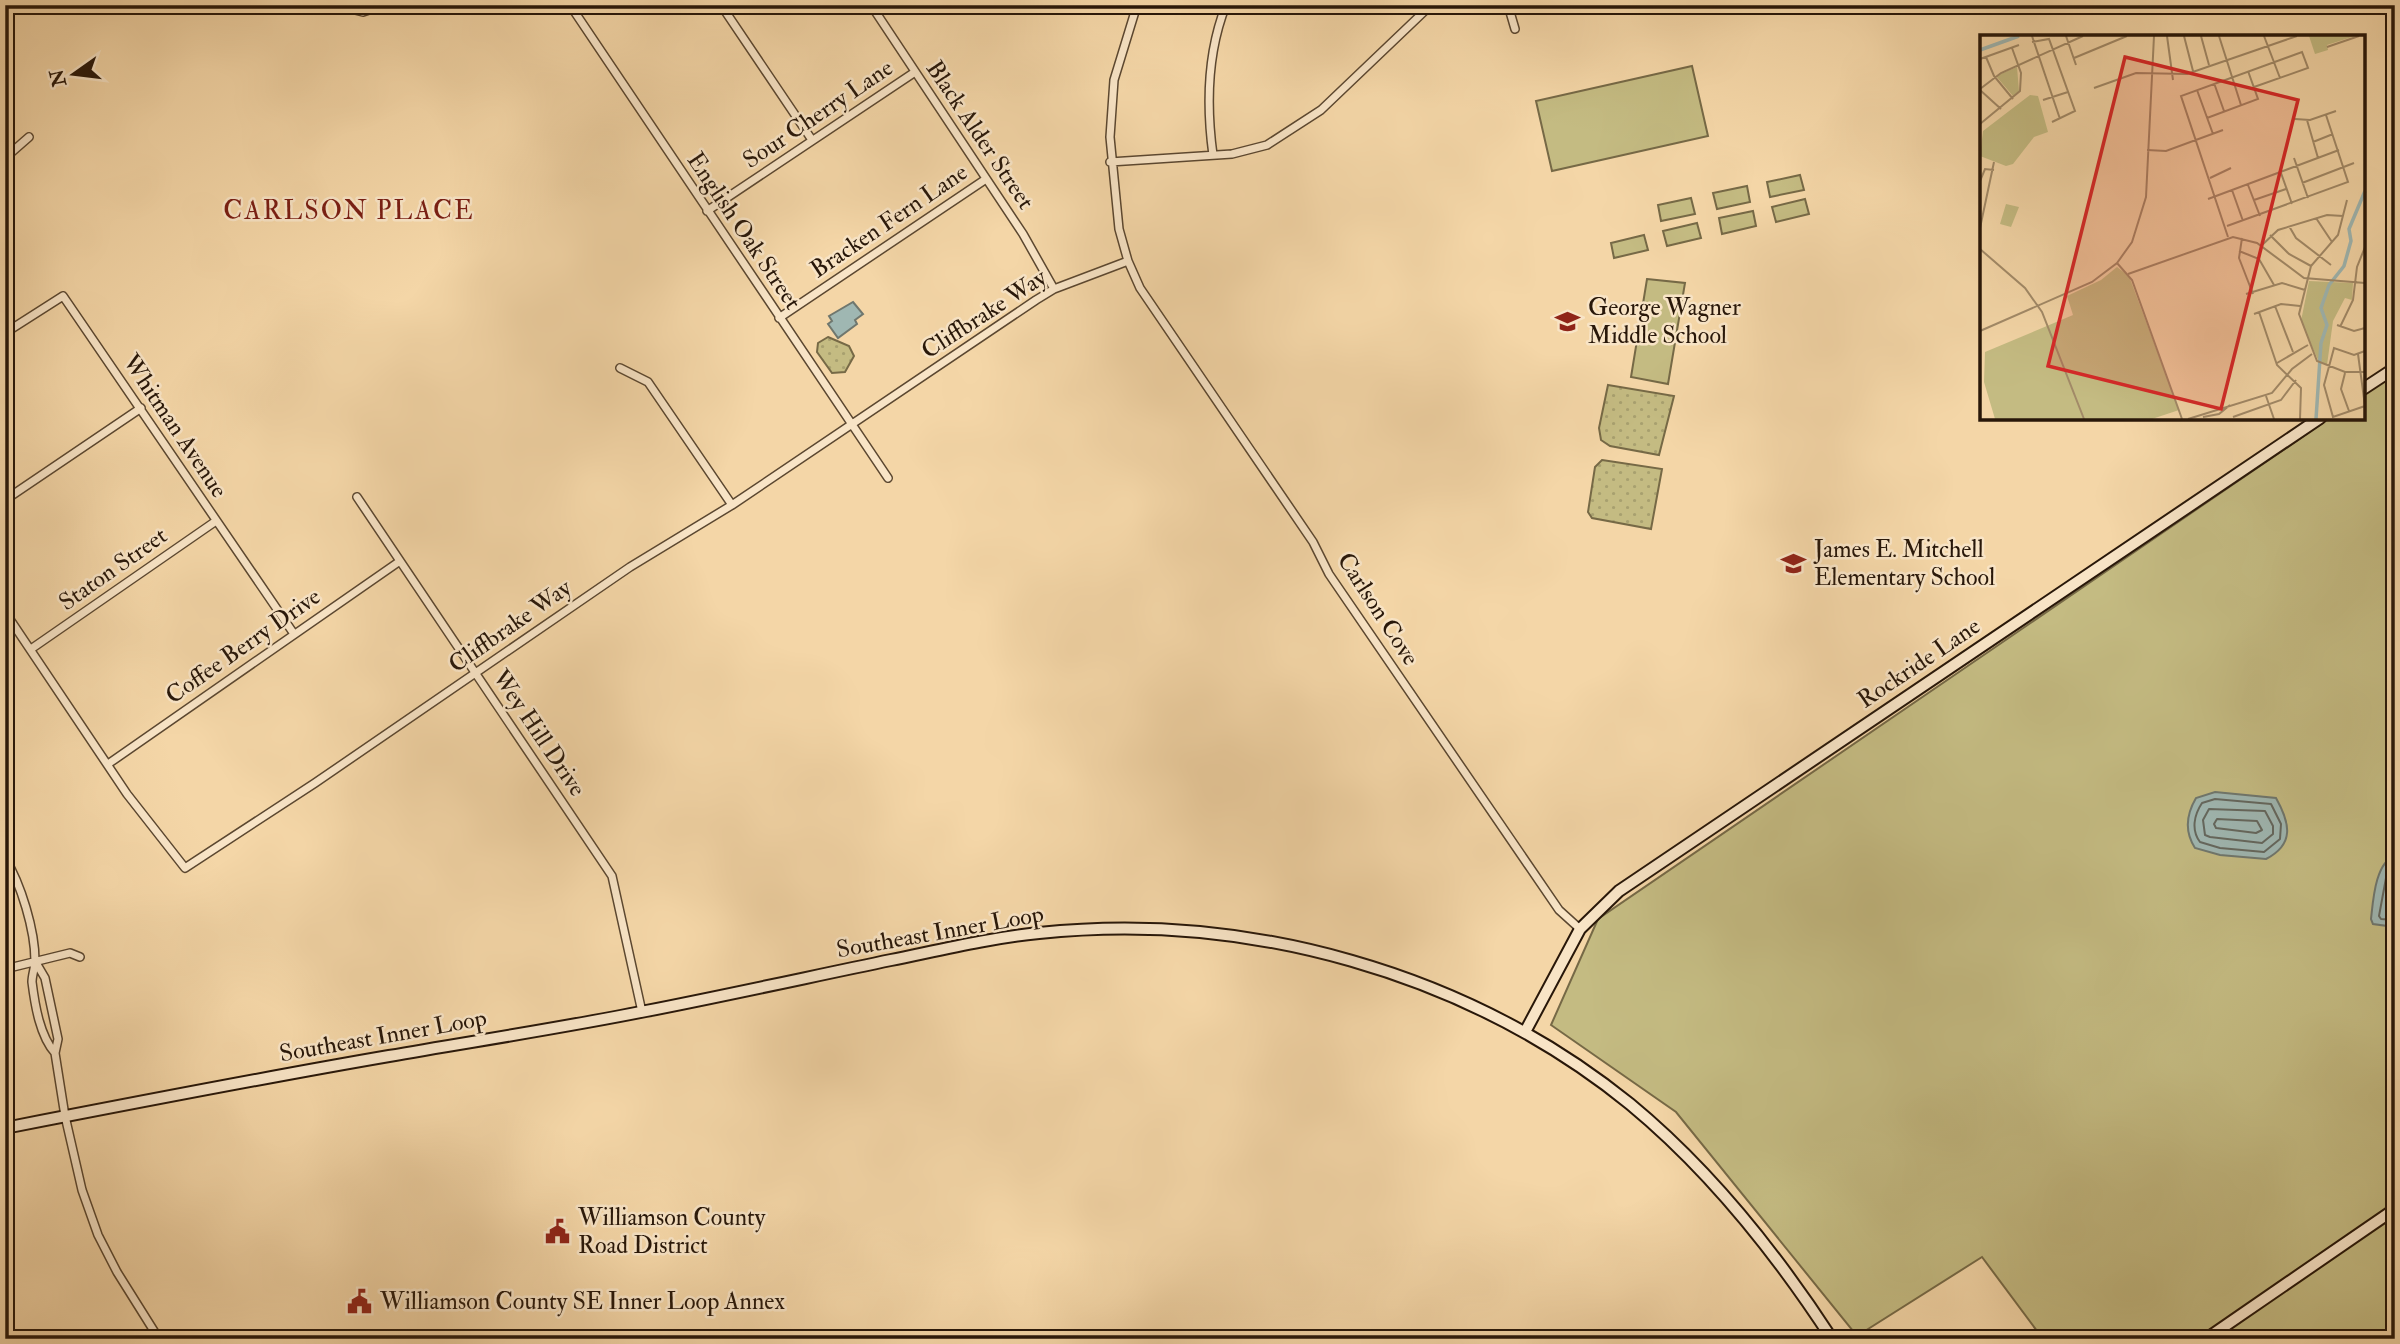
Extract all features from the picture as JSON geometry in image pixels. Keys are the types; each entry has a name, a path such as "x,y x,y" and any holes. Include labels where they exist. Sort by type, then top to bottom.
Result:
{"main road":[{"path":"2365,388 2395,368"},
{"name":"Rockride Lane","path":"1525,1032 1580,929 1603,904 1630,883 2317,420"},
{"name":"Southeast Inner Loop","path":"5,1128 642,1012 988,940 1109,929 1174,929 1280,944 1339,957 1423,984 1525,1032 1635,1108 1706,1176 1779,1262 1832,1339"},
{"path":"2206,1339 2395,1209"}],"street":[{"path":"335,5 363,12 384,5"},
{"name":"English Oak Street","path":"570,5 888,478"},
{"path":"721,5 811,140"},
{"name":"Black Alder Street","path":"871,5 1023,234 1054,289"},
{"path":"1126,5 1136,7"},
{"path":"1213,155 1209,84 1214,35 1226,5"},
{"path":"1110,163 1213,155 1247,151 1267,145 1306,122 1431,5"},
{"path":"1508,5 1515,29"},
{"name":"Carlson Cove","path":"1136,7 1114,80 1110,163 1119,229 1128,261 1140,288 1313,542 1329,574 1497,820 1559,909 1580,929"},
{"name":"Sour Cherry Lane","path":"707,211 915,72"},
{"path":"5,159 29,138"},
{"name":"Bracken Fern Lane","path":"779,318 986,179"},
{"name":"Cliffbrake Way","path":"5,612 141,813 185,868 630,567 733,505 1054,289 1128,261"},
{"name":"Whitman Avenue","path":"5,333 63,296 294,634"},
{"path":"620,368 648,382 733,505"},
{"path":"5,500 141,408"},
{"name":"Wey Hill Drive","path":"357,497 612,876 642,1012"},
{"name":"Staton Street","path":"31,649 216,521"},
{"name":"Coffee Berry Drive","path":"108,764 400,561"},
{"path":"5,858 19,884 35,961 45,978 58,1038 55,1053 65,1116 82,1190 99,1235 132,1299 159,1339"},
{"path":"5,969 71,953 80,957"},
{"path":"35,961 32,980 44,1041 55,1053"}],"shaded area":[{"path":"1692,66 1708,136 1552,171 1536,101"},
{"path":"1800,175 1804,190 1770,197 1767,182"},
{"path":"1747,186 1750,202 1717,209 1713,193"},
{"path":"1691,198 1695,214 1661,221 1658,205"},
{"path":"1805,199 1809,214 1776,222 1772,207"},
{"path":"1753,211 1756,226 1722,234 1719,218"},
{"path":"1697,223 1701,238 1667,246 1663,231"},
{"path":"1644,235 1648,250 1614,258 1611,243"},
{"path":"1647,279 1685,283 1668,384 1631,377"},
{"path":"828,337 849,346 854,356 845,372 832,373 817,352 818,343"},
{"path":"2395,374 2395,1339 2043,1339 1982,1257 1857,1336 1676,1112 1551,1025 1598,919 2327,420 2365,420 2365,394"},
{"path":"1608,385 1674,396 1659,455 1610,446 1601,440 1599,428"},
{"path":"1602,460 1662,469 1651,529 1592,518 1588,512 1595,467"}],"water":[{"path":"853,302 863,314 855,320 857,324 838,338 828,324 832,321 829,316"},
{"path":"2215,792 2276,798 2287,824 2286,840 2282,847 2266,859 2220,855 2195,848 2188,829 2190,811 2196,798"},
{"path":"2395,856 2395,927 2373,924 2371,919 2376,883 2383,866"}],"place":[{"name":"George Wagner Middle School","path":"1568,321"},
{"name":"James E. Mitchell Elementary School","path":"1794,563"},
{"name":"Williamson County Road District","path":"558,1231"},
{"name":"Williamson County SE Inner Loop Annex","path":"360,1301"}],"district":[{"name":"CARLSON PLACE","path":"349,211"}]}
